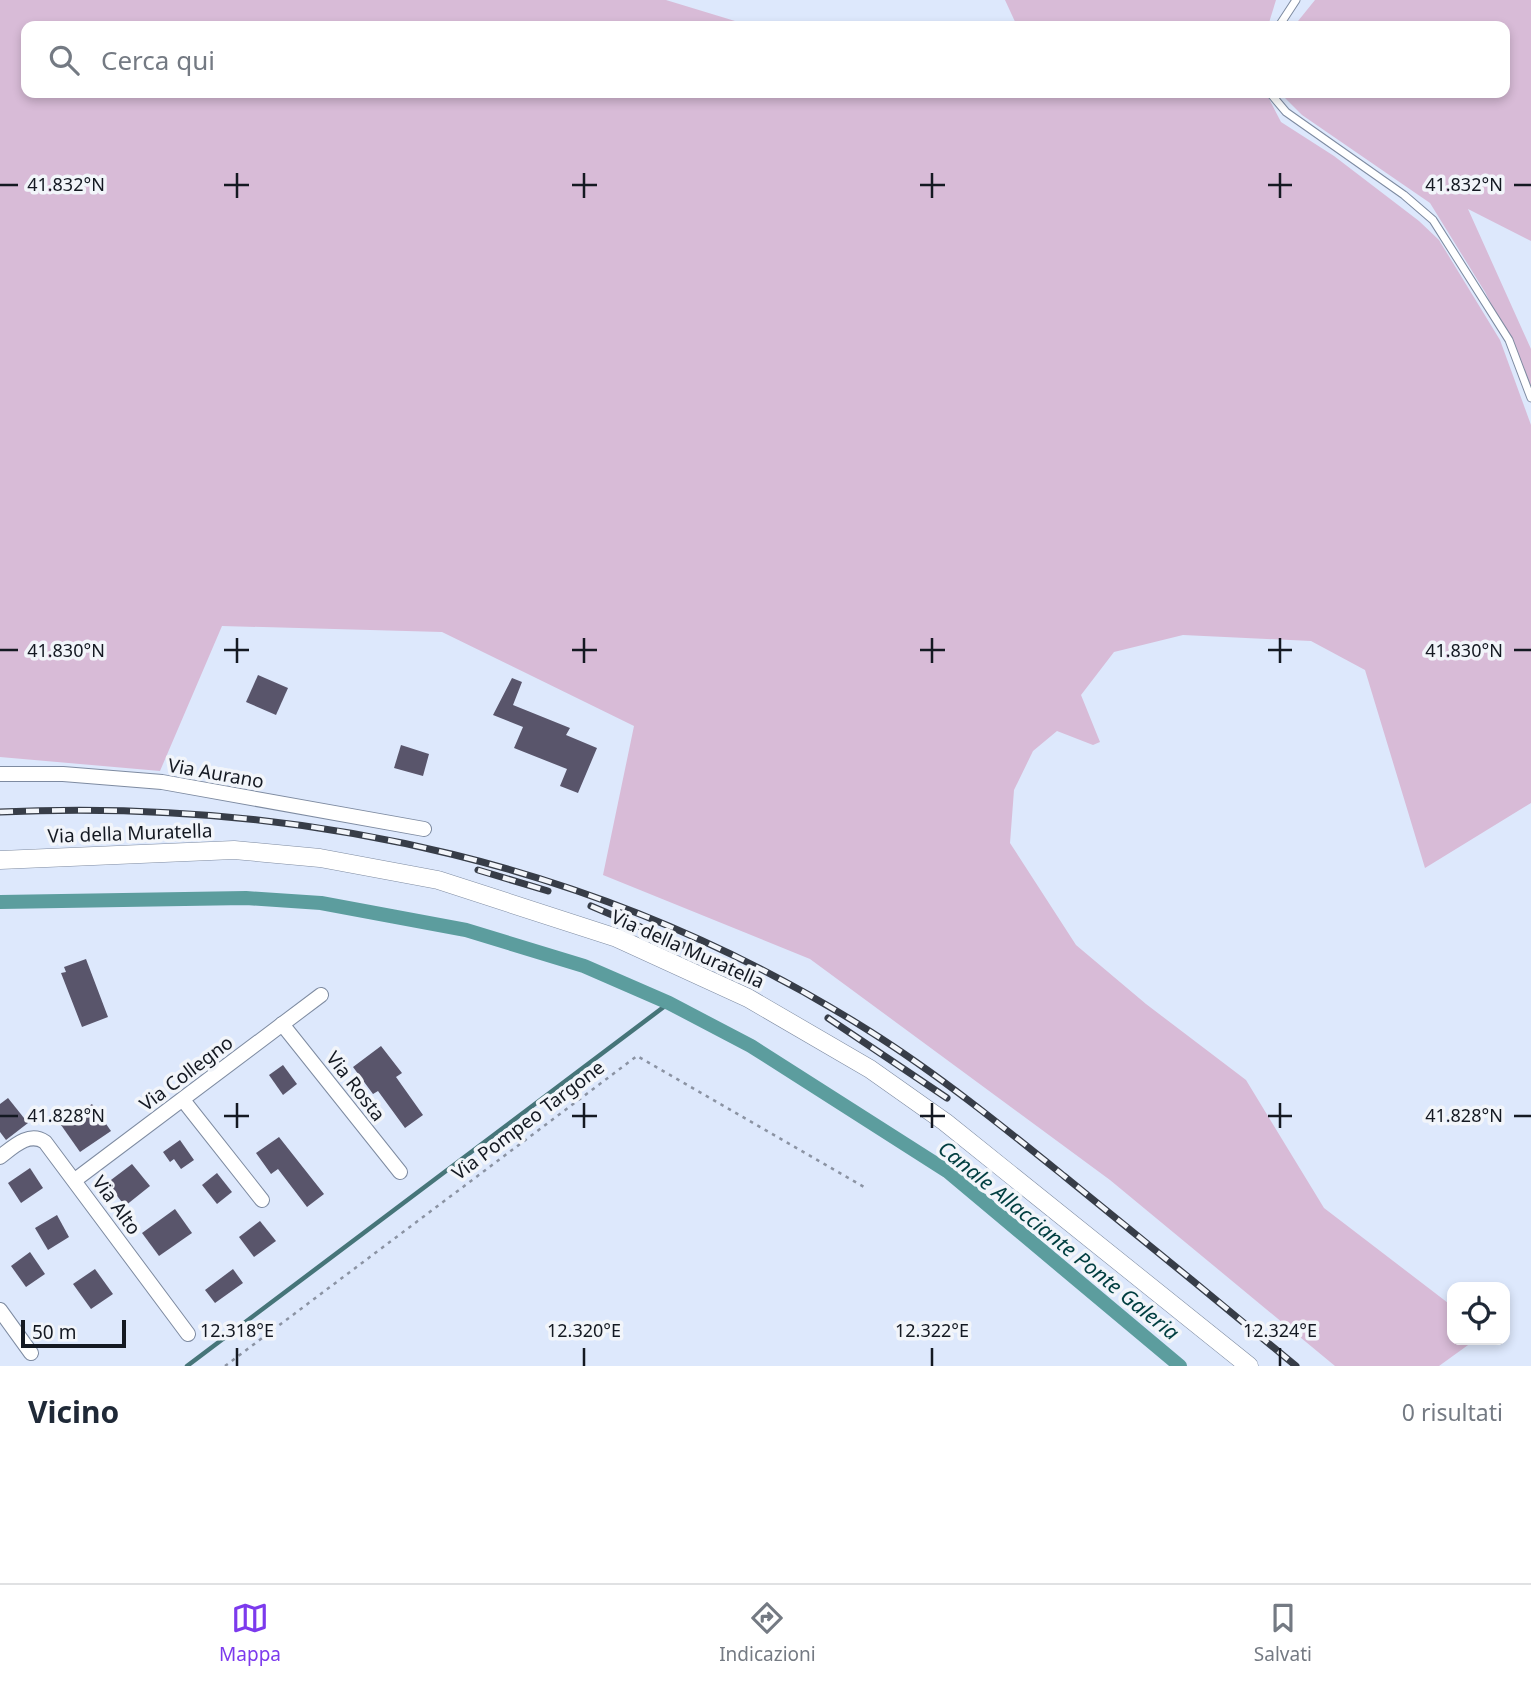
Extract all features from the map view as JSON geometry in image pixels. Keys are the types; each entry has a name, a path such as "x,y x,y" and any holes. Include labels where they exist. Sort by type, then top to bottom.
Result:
{"street":[{"name":"Via Aurano","path":"0,774 99,776 162,782 424,829"},
{"name":"Via della Muratella","path":"0,860 234,850 320,858 438,880 617,938 748,998 870,1069 945,1122 1249,1366"},
{"name":"Via Collegno","path":"75,1180 321,995"},
{"name":"Via Rosta","path":"282,1024 400,1172"},
{"path":"183,1100 262,1200"},
{"name":"Via Alto","path":"0,1157 27,1139 42,1139 188,1334"},
{"path":"0,1310 31,1353"}],"lane":[{"path":"1282,21 1296,0"},
{"path":"1274,98 1286,112 1404,195 1433,220 1509,340 1531,398"}],"path":[{"name":"Via Pompeo Targone","path":"225,1366 637,1055 864,1187"}],"shaded area":[{"path":"0,0 666,0 735,21 21,21 21,98 1269,98 1281,122 1334,156 1419,221 1439,240 1500,340 1531,425 1531,803 1425,868 1365,670 1311,641 1183,635 1114,652 1081,695 1100,742 1093,745 1057,731 1033,751 1014,790 1010,843 1076,945 1146,1004 1246,1080 1324,1208 1447,1302 1447,1345 1468,1345 1439,1366 1335,1366 1110,1180 810,959 603,875 634,726 442,632 222,626 160,771 0,757"},
{"path":"1005,0 1276,0 1270,21 1015,21"},
{"path":"1315,0 1531,0 1531,241 1468,209 1531,349 1531,395 1517,356 1485,292 1430,203 1302,115 1285,98 1510,98 1510,21 1298,21"}],"building":[{"path":"258,675 288,688 276,715 246,702"},
{"path":"512,678 522,682 513,705 570,728 566,735 597,748 578,793 560,786 567,769 514,748 523,727 493,715"},
{"path":"401,745 429,754 423,776 394,768"},
{"path":"86,959 108,1017 82,1027 61,973 66,972 64,967"},
{"path":"381,1046 402,1073 396,1077 423,1115 405,1128 378,1091 373,1094 353,1067"},
{"path":"283,1065 297,1084 283,1095 269,1075"},
{"path":"8,1098 28,1123 6,1140 0,1132 0,1104"},
{"path":"92,1104 111,1131 80,1152 61,1125"},
{"path":"279,1137 324,1194 307,1207 278,1169 271,1174 256,1153"},
{"path":"180,1140 194,1160 181,1169 174,1159 170,1162 163,1152"},
{"path":"132,1164 150,1186 125,1206 107,1183"},
{"path":"30,1168 43,1188 21,1203 8,1183"},
{"path":"217,1173 232,1192 217,1204 202,1185"},
{"path":"175,1209 192,1233 159,1256 142,1233"},
{"path":"57,1215 69,1237 48,1250 35,1228"},
{"path":"260,1221 276,1241 254,1257 239,1237"},
{"path":"30,1252 45,1274 26,1287 11,1266"},
{"path":"95,1269 113,1294 91,1309 73,1284"},
{"path":"233,1269 243,1283 215,1303 205,1290"}],"waterway":[{"name":"Canale Allacciante Ponte Galeria","path":"0,902 246,898 321,903 466,930 584,966 669,1003 751,1046 947,1171 1180,1366"},
{"path":"187,1366 669,1003"}],"railway":[{"path":"0,812 115,811 230,817 342,832 453,854 562,886 668,926 771,974 871,1032 921,1066 1041,1157 1296,1366"},
{"path":"478,870 548,891"},
{"path":"591,906 704,954"},
{"path":"828,1018 947,1098"}]}
